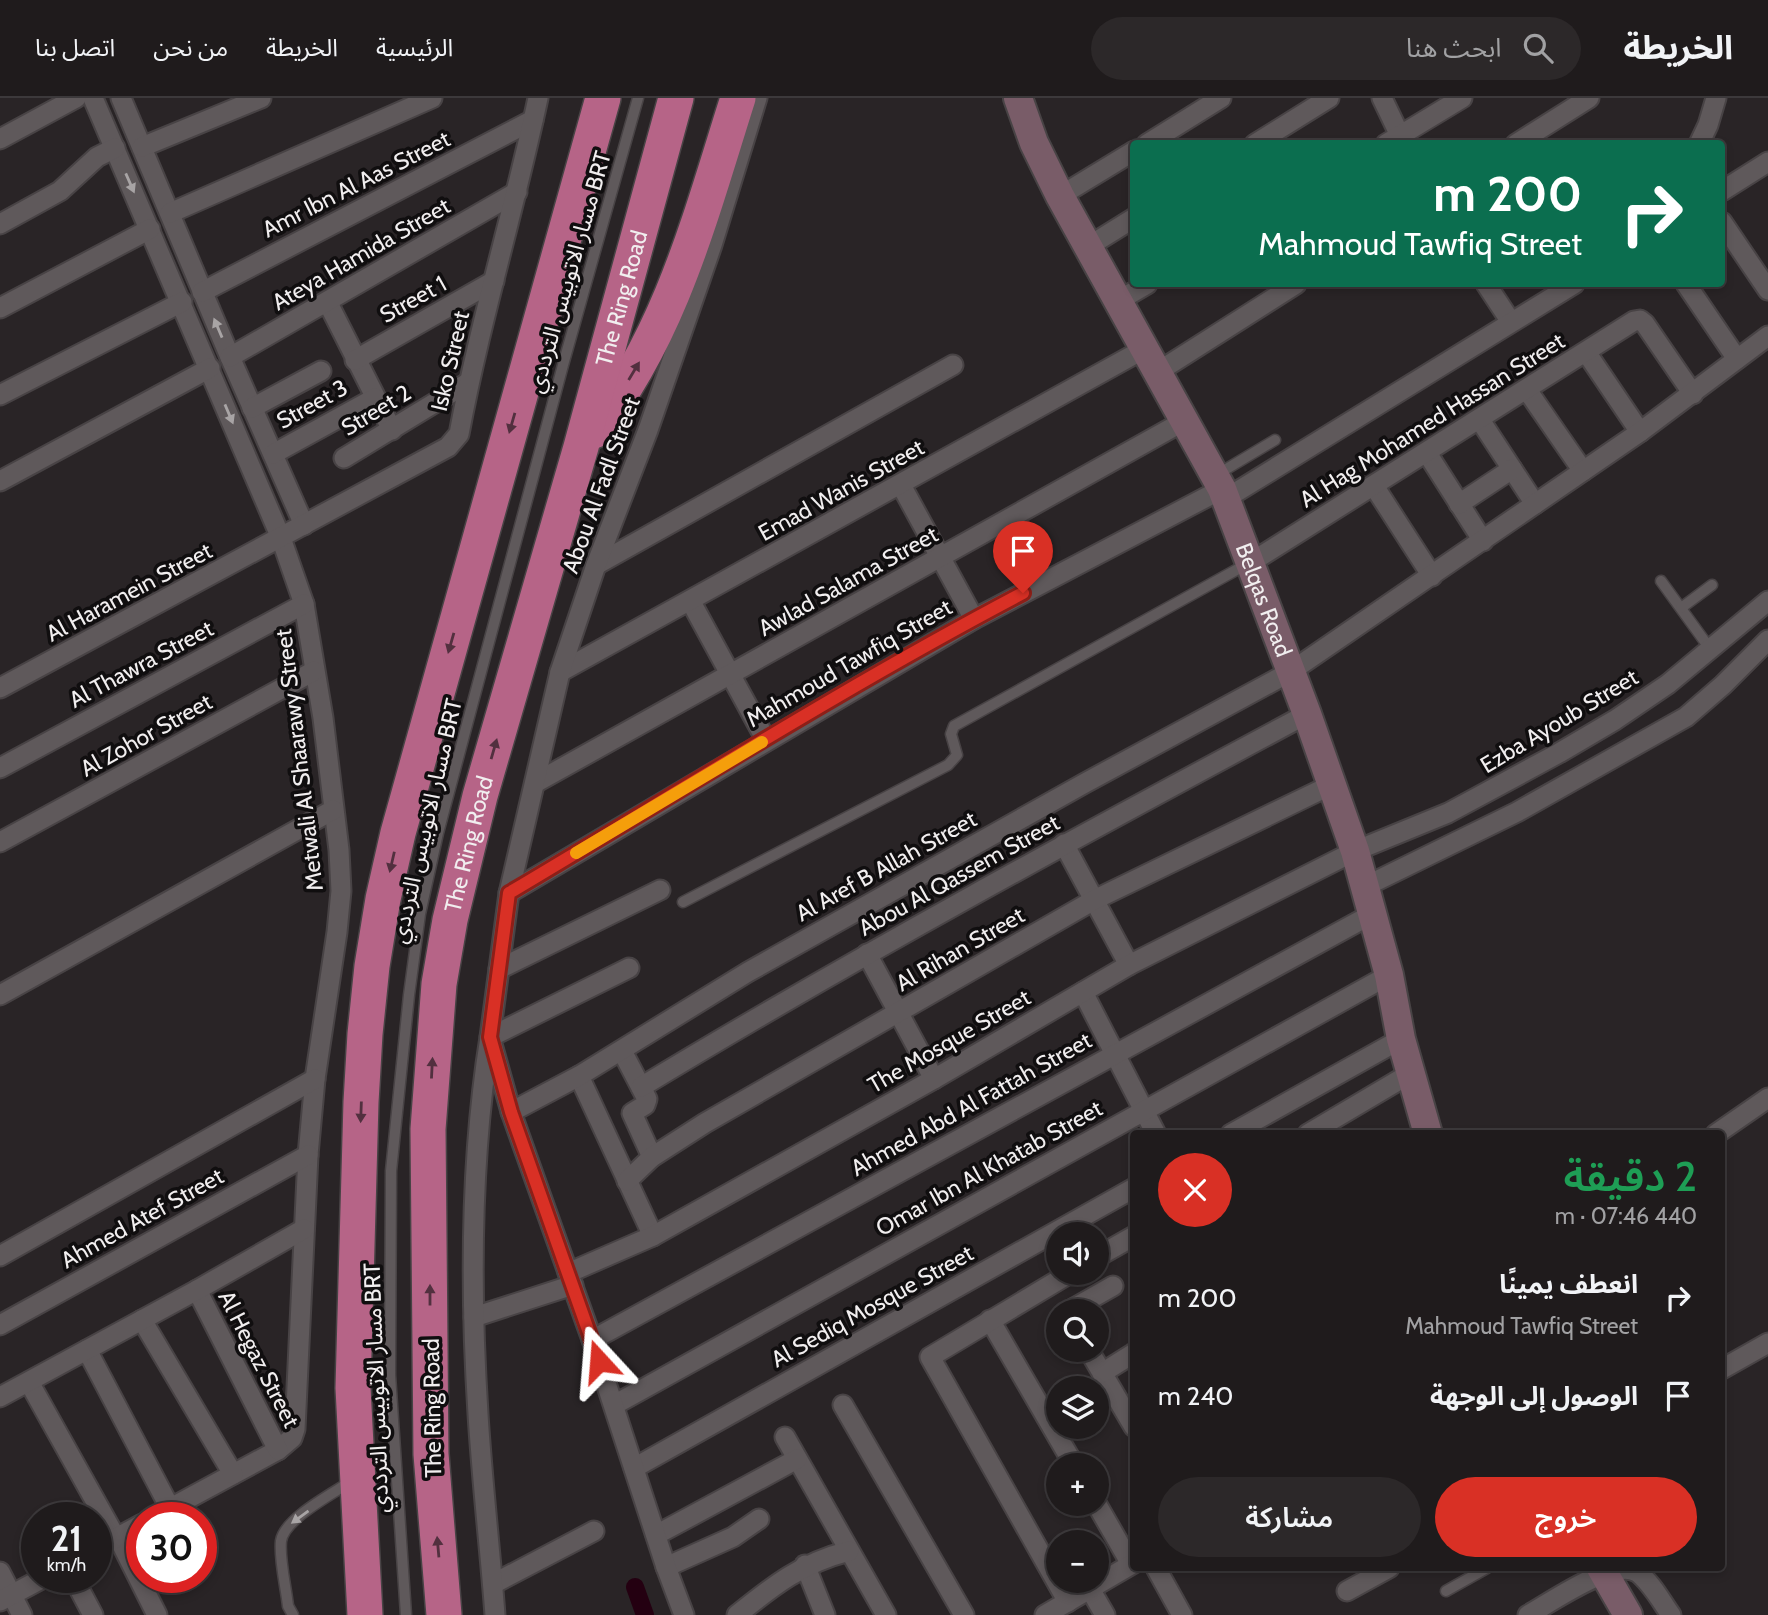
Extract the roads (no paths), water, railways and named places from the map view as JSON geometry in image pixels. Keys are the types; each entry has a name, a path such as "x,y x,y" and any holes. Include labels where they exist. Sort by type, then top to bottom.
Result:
{"highway":[{"path":"365,1615 353,1388 361,1102 372,966 383,899 402,820 603,98"},
{"name":"The Ring Road","path":"444,1615 431,1440 428,1129 439,984 450,920 480,796 581,447 676,98"},
{"path":"581,447 633,375 665,313 684,268 738,98"}],"main road":[{"name":"Belqas Road","path":"1018,98 1034,143 1060,196 1220,488 1250,563 1355,850 1374,913 1401,1039 1427,1130"},
{"path":"1603,1571 1628,1615"}],"street":[{"path":"0,139 76,98"},
{"name":"Metwali Al Shaarawy Street","path":"93,98 281,538 304,604 323,718 339,850 341,891 315,1079 308,1154 295,1429 292,1438 278,1450"},
{"path":"121,98 304,525"},
{"path":"142,147 261,98"},
{"name":"Isko Street","path":"281,538 455,441 459,434 469,382 538,98"},
{"name":"Abou Al Fadl Street","path":"495,1615 478,1417 474,1317 477,1142 509,893 560,672 712,245 757,98"},
{"path":"1154,140 1222,98"},
{"path":"1261,140 1329,98"},
{"path":"1382,98 1397,140"},
{"path":"1399,140 1462,98"},
{"path":"1522,140 1589,98"},
{"path":"1701,140 1716,98"},
{"path":"170,213 425,99"},
{"name":"Amr Ibn Al Aas Street","path":"202,292 533,120"},
{"path":"0,224 60,191 97,157 115,148"},
{"path":"1060,196 1130,153"},
{"path":"1725,189 1766,167"},
{"name":"Ateya Hamida Street","path":"230,357 517,192"},
{"path":"1088,246 1130,220"},
{"path":"1725,226 1768,290"},
{"path":"0,309 150,229"},
{"name":"Street 1","path":"355,360 494,281"},
{"path":"1118,301 1142,287"},
{"name":"Emad Wanis Street","path":"560,672 901,485 1150,361 1290,287"},
{"path":"1488,287 1511,322"},
{"path":"1220,488 1569,287"},
{"path":"1688,287 1737,359"},
{"path":"0,395 182,302"},
{"path":"328,303 392,430"},
{"name":"Al Hag Mohamed Hassan Street","path":"1250,563 1634,321 1640,320 1645,324 1693,394"},
{"name":"Al Aref B Allah Street","path":"511,1112 622,1051 748,972 1073,789 1290,672 1640,432 1768,336"},
{"path":"1586,352 1640,432"},
{"path":"596,565 953,365"},
{"path":"0,481 210,368"},
{"path":"252,408 321,371"},
{"name":"Street 2","path":"344,458 469,382"},
{"path":"1527,390 1583,471"},
{"name":"Street 3","path":"273,454 375,398"},
{"path":"1480,420 1535,504"},
{"name":"Awlad Salama Street","path":"535,783 1184,421"},
{"path":"1427,453 1483,541"},
{"path":"1459,504 1512,469"},
{"path":"901,485 974,619"},
{"path":"1374,486 1432,576"},
{"name":"Mahmoud Tawfiq Street","path":"509,893 974,619 1220,488"},
{"name":"Al Haramein Street","path":"0,688 281,538"},
{"name":"Ezba Ayoub Street","path":"1355,850 1448,813 1615,720 1668,684 1768,601"},
{"path":"691,602 766,740"},
{"name":"Al Thawra Street","path":"0,768 304,604"},
{"path":"1366,886 1517,811 1676,723 1723,685 1768,640"},
{"name":"Al Zohor Street","path":"0,842 314,671"},
{"name":"Abou Al Qassem Street","path":"641,1087 867,954 1064,844 1307,715"},
{"name":"Al Rihan Street","path":"627,1181 652,1157 705,1123 1094,900 1333,784"},
{"path":"0,995 333,810"},
{"path":"1064,844 1129,965"},
{"name":"The Mosque Street","path":"474,1317 570,1279 653,1236 934,1079 1129,965 1355,850"},
{"path":"499,969 660,890"},
{"name":"Ahmed Abd Al Fattah Street","path":"592,1340 1374,913"},
{"path":"867,954 934,1079"},
{"path":"629,968 490,1037 511,1112 592,1340 684,1615"},
{"name":"Omar Ibn Al Khatab Street","path":"614,1405 1389,975"},
{"path":"1083,992 1154,1130"},
{"path":"1238,1130 1401,1039"},
{"path":"622,1051 647,1102 632,1114 652,1157"},
{"path":"1320,1130 1411,1073"},
{"path":"579,1076 653,1236"},
{"path":"0,1256 315,1079"},
{"path":"1722,1130 1768,1098"},
{"name":"Ahmed Atef Street","path":"0,1325 308,1154"},
{"name":"Al Sediq Mosque Street","path":"1076,1222 1130,1190"},
{"path":"0,1398 304,1229"},
{"name":"Al Sediq Mosque Street","path":"634,1468 1046,1239"},
{"path":"1109,1253 1130,1245"},
{"path":"1060,1299 1051,1285 930,1357 1068,1602"},
{"path":"1089,1299 1113,1286"},
{"name":"Al Hegaz Street","path":"197,1290 278,1450"},
{"path":"142,1320 233,1474"},
{"path":"990,1320 1067,1453"},
{"path":"1725,1367 1768,1343"},
{"path":"87,1350 157,1502"},
{"path":"1102,1373 1130,1356"},
{"path":"1096,1362 1130,1420"},
{"path":"29,1382 117,1537 157,1615"},
{"path":"843,1405 964,1615"},
{"path":"785,1437 886,1615"},
{"path":"182,1502 278,1450"},
{"path":"656,1535 797,1458"},
{"path":"1104,1516 1130,1558"},
{"path":"666,1567 733,1537 759,1519"},
{"path":"493,1584 594,1531"},
{"path":"112,1540 126,1532"},
{"path":"737,1615 781,1580 805,1566 849,1551"},
{"path":"1109,1578 1130,1565"},
{"path":"805,1566 825,1615"},
{"path":"1158,1571 1182,1615"},
{"path":"1347,1591 1384,1571"},
{"path":"1528,1615 1600,1571"},
{"path":"1632,1571 1648,1583 1671,1615"},
{"path":"0,1572 6,1598 22,1615"},
{"path":"81,1593 93,1615"},
{"path":"1045,1615 1083,1593"},
{"path":"1092,1593 1105,1615"}],"lane":[{"name":"مسار الاتوبيس الترددي BRT","path":"406,1615 390,1375 391,1171 420,914 438,833 638,98"},
{"path":"1220,488 1275,440"},
{"path":"683,902 948,765 957,755 951,734 954,726 1250,563"},
{"path":"1661,581 1711,650"},
{"path":"1681,608 1712,585"},
{"path":"293,1615 288,1606 281,1547 285,1529 356,1478"},
{"path":"1446,1591 1482,1571"}],"waterway":[{"path":"635,1587 645,1615"}]}
